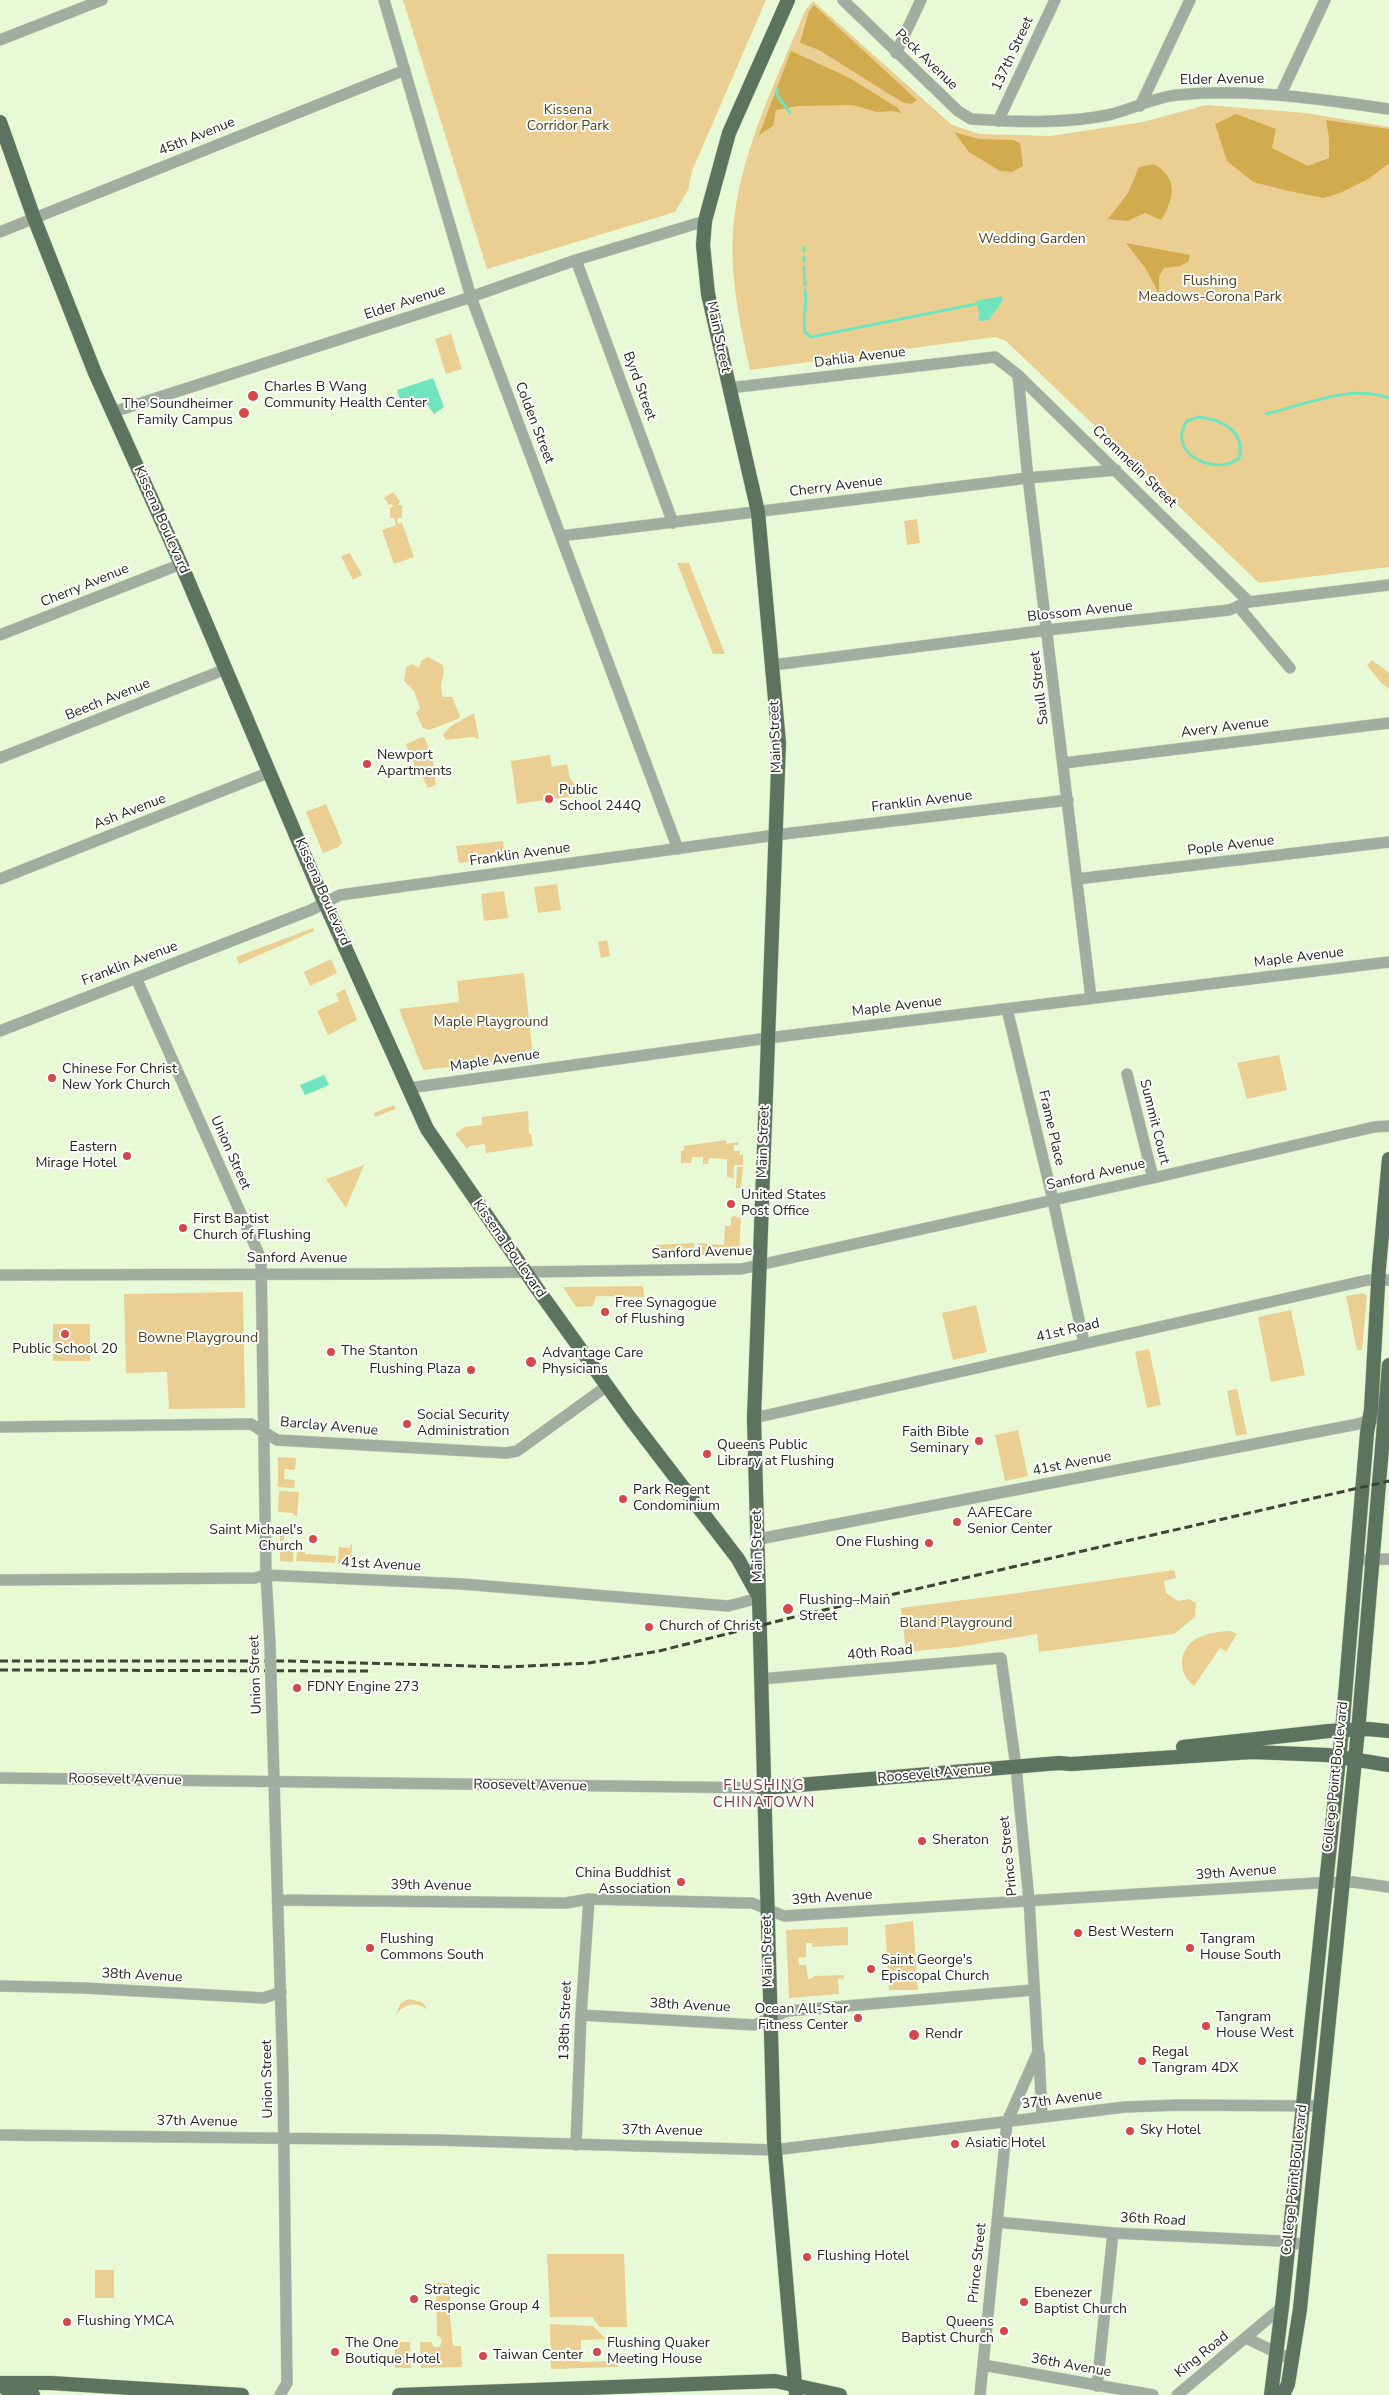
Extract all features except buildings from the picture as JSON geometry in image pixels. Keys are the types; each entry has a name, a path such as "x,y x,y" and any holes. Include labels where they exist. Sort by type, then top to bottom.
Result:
{"main road":[{"name":"Main Street","path":"788,0 732,125 705,221 703,245 704,275 758,512 779,743 754,1418 759,1539 769,2018 774,2150 796,2390"},
{"name":"Kissena Boulevard","path":"0,122 83,346 181,564 326,903 427,1129 662,1463 738,1559 759,1598"},
{"name":"College Point Boulevard","path":"1271,2395 1289,2242 1341,1730 1384,1280 1389,1159"},
{"name":"College Point Boulevard","path":"1283,2395 1299,2325 1358,1729 1387,1415 1389,1365"},
{"name":"Roosevelt Avenue","path":"1059,1763 1071,1758 1341,1730 1389,1731"},
{"name":"Roosevelt Avenue","path":"764,1788 1059,1763 1071,1764 1252,1752 1338,1757 1389,1765"},
{"path":"399,2395 621,2390 775,2381 796,2390 840,2395"},
{"path":"0,2383 51,2383 242,2395"},
{"path":"0,2387 32,2395"}],"street":[{"path":"0,40 102,0"},
{"name":"Colden Street","path":"384,0 471,297 678,849"},
{"name":"Peck Avenue","path":"843,0 958,112 971,120 998,121"},
{"path":"896,53 921,0"},
{"name":"137th Street","path":"998,121 1055,0"},
{"path":"1140,106 1190,0"},
{"path":"1281,94 1325,0"},
{"name":"45th Avenue","path":"0,232 405,70"},
{"name":"Elder Avenue","path":"998,121 1076,120 1108,115 1183,94 1210,92 1281,94 1389,109"},
{"name":"Elder Avenue","path":"113,412 471,297 576,260 705,221"},
{"name":"Byrd Street","path":"576,260 673,523"},
{"name":"Dahlia Avenue","path":"729,388 995,356"},
{"name":"Crommelin Street","path":"995,356 1018,375 1116,470 1244,604 1290,668"},
{"name":"Saull Street","path":"1018,375 1028,478 1048,630 1091,998"},
{"name":"Cherry Avenue","path":"560,536 1028,478 1116,470"},
{"name":"Cherry Avenue","path":"0,635 181,564"},
{"name":"Blossom Avenue","path":"773,665 1048,630 1229,610 1244,604 1389,585"},
{"name":"Beech Avenue","path":"0,758 226,669"},
{"name":"Avery Avenue","path":"1064,763 1389,723"},
{"name":"Ash Avenue","path":"0,879 270,772"},
{"name":"Franklin Avenue","path":"0,1031 326,903 340,895 776,835 1068,800"},
{"name":"Pople Avenue","path":"1077,879 1389,842"},
{"name":"Maple Avenue","path":"408,1088 768,1038 1389,962"},
{"name":"Union Street","path":"136,978 261,1259 266,1575 270,1644 281,1992 287,2383 280,2395"},
{"name":"Frame Place","path":"1007,1009 1084,1343"},
{"name":"Summit Court","path":"1127,1074 1153,1178"},
{"name":"Sanford Avenue","path":"0,1275 741,1269 1374,1127 1389,1126"},
{"name":"41st Road","path":"754,1418 1368,1280 1384,1280"},
{"name":"Barclay Avenue","path":"0,1427 251,1424 277,1440 506,1454 517,1451 607,1386"},
{"name":"41st Avenue","path":"759,1539 1369,1422 1387,1415"},
{"path":"1357,1560 1389,1559"},
{"name":"41st Avenue","path":"0,1580 255,1578 266,1575 462,1584 728,1606 759,1598"},
{"name":"40th Road","path":"761,1679 1001,1658"},
{"name":"Prince Street","path":"1001,1658 1016,1767 1029,1900 1042,2117"},
{"name":"Roosevelt Avenue","path":"0,1778 764,1788"},
{"name":"39th Avenue","path":"279,1900 566,1903 589,1899 744,1903 752,1904 784,1916 1342,1882 1389,1887"},
{"name":"138th Street","path":"576,2145 581,2015 589,1899"},
{"name":"38th Avenue","path":"0,1986 84,1988 264,1998 281,1992"},
{"name":"38th Avenue","path":"581,2015 754,2025 788,2011 1033,1990"},
{"name":"Prince Street","path":"980,2395 1007,2122 1038,2052"},
{"name":"37th Avenue","path":"0,2135 435,2140 774,2150 1125,2107 1320,2106"},
{"name":"36th Road","path":"997,2222 1113,2233 1289,2242 1307,2245"},
{"path":"1097,2386 1113,2233"},
{"name":"King Road","path":"1177,2395 1282,2307"},
{"name":"King Road","path":"1246,2338 1292,2360"},
{"name":"36th Avenue","path":"983,2365 1154,2395"}],"green space":[{"name":"Kissena Corridor Park","path":"403,0 766,0 692,171 688,190 675,212 487,269"},
{"name":"Flushing Meadows-Corona Park","path":"813,1 952,125 980,134 1050,136 1143,122 1206,105 1306,113 1389,127 1389,567 1259,583 1006,341 995,337 750,370 738,312 733,272 732,252 735,212 746,160 754,135 805,11"},
{"path":"451,334 462,369 446,374 435,339"},
{"path":"393,492 400,501 398,505 402,505 402,518 397,518 398,524 402,523 414,557 394,564 382,530 396,525 394,518 390,518 392,504 389,505 384,498"},
{"path":"917,519 920,543 907,545 904,521"},
{"path":"350,553 362,575 353,580 341,556"},
{"path":"677,563 689,563 725,654 713,654"},
{"path":"428,657 443,665 444,673 441,687 443,697 452,697 460,716 458,719 429,730 423,728 416,713 420,708 414,691 404,681 406,667 413,664 416,667 420,666 421,661"},
{"path":"1372,660 1389,673 1389,689 1381,683 1367,665"},
{"path":"474,713 479,739 473,737 446,740 443,735 451,726"},
{"path":"422,737 425,738 433,761 436,785 428,788 419,770 416,769 406,744"},
{"path":"550,755 552,767 567,764 570,778 582,795 517,804 511,761"},
{"path":"326,804 342,842 339,847 323,853 306,812"},
{"path":"503,841 505,857 459,863 456,846"},
{"path":"557,884 561,910 538,913 534,887"},
{"path":"504,891 508,918 484,921 481,894"},
{"path":"313,928 314,931 239,964 236,957"},
{"path":"607,940 610,956 601,958 598,942"},
{"path":"331,959 337,973 310,986 304,972"},
{"name":"Maple Playground","path":"524,973 533,1057 423,1070 399,1009 459,1002 457,981"},
{"path":"345,989 357,1020 328,1035 317,1011 339,1001 336,994"},
{"path":"1279,1055 1287,1090 1247,1099 1237,1063"},
{"path":"394,1105 396,1109 375,1117 374,1113"},
{"path":"528,1111 529,1134 531,1134 533,1146 486,1153 485,1144 470,1146 467,1149 455,1134 465,1127 482,1125 482,1117"},
{"path":"726,1140 727,1144 738,1142 738,1145 734,1145 734,1151 740,1151 740,1155 743,1155 743,1165 734,1165 733,1188 733,1178 727,1177 727,1159 709,1158 708,1164 703,1164 703,1157 692,1157 691,1163 681,1163 681,1151 684,1150 684,1146"},
{"path":"364,1165 346,1208 326,1179"},
{"path":"737,1167 743,1167 741,1188 736,1188"},
{"path":"734,1216 741,1218 739,1254 698,1255 698,1243 724,1245 725,1226 731,1226 731,1218"},
{"path":"694,1243 695,1255 656,1256 656,1245"},
{"path":"643,1286 644,1297 596,1296 593,1306 576,1307 563,1287"},
{"name":"Bowne Playground","path":"243,1292 245,1408 169,1409 167,1372 126,1373 124,1294"},
{"path":"1363,1293 1367,1296 1362,1350 1357,1350 1346,1296"},
{"path":"976,1305 987,1352 953,1360 942,1313"},
{"path":"1291,1310 1305,1375 1271,1382 1258,1317"},
{"path":"53,1324 90,1324 90,1361 53,1361"},
{"path":"1149,1349 1161,1405 1147,1408 1135,1352"},
{"path":"1237,1389 1247,1434 1236,1436 1227,1391"},
{"path":"1018,1430 1028,1476 1005,1481 995,1435"},
{"path":"278,1457 296,1458 295,1470 285,1469 284,1479 295,1480 294,1488 278,1487"},
{"path":"279,1491 299,1492 297,1516 293,1515 293,1513 278,1512"},
{"path":"280,1535 284,1535 284,1543 294,1544 293,1562 280,1561"},
{"path":"351,1544 351,1565 338,1564 339,1547 350,1548"},
{"path":"297,1551 305,1552 305,1554 336,1556 335,1563 296,1561"},
{"name":"Bland Playground","path":"1174,1570 1176,1578 1164,1581 1166,1593 1178,1601 1189,1599 1196,1603 1195,1617 1174,1634 1039,1652 1037,1634 958,1647 906,1652 901,1608"},
{"path":"1230,1631 1237,1634 1226,1652 1220,1648 1194,1686 1187,1678 1183,1669 1182,1662 1187,1647 1199,1637"},
{"path":"913,1921 918,1990 889,1990 885,1925"},
{"path":"848,1927 848,1945 812,1947 812,1943 806,1943 806,1957 798,1958 799,1965 806,1965 808,1979 814,1976 844,1975 844,1978 838,1979 839,1994 789,1998 786,1930"},
{"path":"408,1999 422,2002 428,2010 415,2004 403,2008 396,2015 400,2004"},
{"path":"547,2254 624,2254 627,2327 600,2327 592,2317 550,2317"},
{"path":"95,2270 114,2270 114,2298 95,2298"},
{"path":"436,2282 452,2285 458,2290 451,2291 449,2306 453,2346 461,2346 462,2367 421,2368 420,2342 431,2342 434,2347 440,2347 442,2339 437,2335"},
{"path":"550,2324 593,2326 606,2339 581,2340 581,2362 617,2361 618,2367 551,2369"},
{"path":"400,2342 410,2342 411,2368 395,2368 395,2347"}],"shaded area":[{"path":"814,5 917,100 911,104 902,102 819,50 800,43 809,11"},
{"path":"791,51 848,77 898,108 901,113 893,111 877,112 853,105 798,106 776,110 773,126 759,135"},
{"path":"1236,114 1276,129 1272,148 1308,166 1329,158 1329,138 1326,120 1389,129 1389,163 1370,178 1340,193 1323,198 1253,182 1227,161 1215,124"},
{"path":"954,132 979,139 1013,140 1020,143 1023,166 1012,172 1000,171 969,152"},
{"path":"1154,164 1167,176 1172,189 1169,204 1161,220 1145,213 1127,221 1108,219 1128,193 1139,167"},
{"path":"1126,243 1190,255 1188,262 1180,266 1164,268 1159,276 1159,294 1146,269"},
{"path":"1002,296 1003,300 989,320 979,321 978,316 980,316 976,301"},
{"path":"433,378 444,407 434,414 426,403 403,409 397,390"},
{"path":"324,1075 329,1085 305,1095 300,1085"}],"waterway":[{"path":"777,89 777,95 790,113"},
{"path":"804,267 805,285"},
{"path":"805,290 804,327 805,332 811,337 976,304"},
{"path":"1266,414 1328,397 1343,395 1359,393 1389,398"},
{"path":"1199,417 1216,421 1230,428 1239,441 1239,458 1230,463 1218,465 1196,459 1188,452 1183,443 1182,433 1187,421 1199,417"}],"railway":[{"path":"0,1661 288,1661 507,1667 589,1663 659,1651 798,1616 1389,1481"},
{"path":"0,1670 370,1671"}],"place":[{"name":"Charles B Wang Community Health Center","path":"253,396"},
{"name":"The Soundheimer Family Campus","path":"244,413"},
{"name":"Newport Apartments","path":"367,764"},
{"name":"Public School 244Q","path":"549,799"},
{"name":"Chinese For Christ New York Church","path":"52,1078"},
{"name":"Eastern Mirage Hotel","path":"127,1156"},
{"name":"United States Post Office","path":"731,1204"},
{"name":"First Baptist Church of Flushing","path":"183,1228"},
{"name":"Free Synagogue of Flushing","path":"605,1312"},
{"name":"Public School 20","path":"65,1334"},
{"name":"The Stanton","path":"331,1352"},
{"name":"Advantage Care Physicians","path":"531,1362"},
{"name":"Flushing Plaza","path":"471,1370"},
{"name":"Social Security Administration","path":"407,1424"},
{"name":"Faith Bible Seminary","path":"979,1441"},
{"name":"Queens Public Library at Flushing","path":"707,1454"},
{"name":"Park Regent Condominium","path":"623,1499"},
{"name":"AAFECare Senior Center","path":"957,1522"},
{"name":"Saint Michael's Church","path":"313,1539"},
{"name":"One Flushing","path":"929,1543"},
{"name":"Flushing–Main Street","path":"788,1609"},
{"name":"Church of Christ","path":"649,1627"},
{"name":"FDNY Engine 273","path":"297,1688"},
{"name":"Sheraton","path":"922,1841"},
{"name":"China Buddhist Association","path":"681,1882"},
{"name":"Best Western","path":"1078,1933"},
{"name":"Flushing Commons South","path":"370,1948"},
{"name":"Tangram House South","path":"1190,1948"},
{"name":"Saint George's Episcopal Church","path":"871,1969"},
{"name":"Ocean All-Star Fitness Center","path":"858,2018"},
{"name":"Tangram House West","path":"1206,2026"},
{"name":"Rendr","path":"914,2035"},
{"name":"Regal Tangram 4DX","path":"1142,2061"},
{"name":"Sky Hotel","path":"1130,2131"},
{"name":"Asiatic Hotel","path":"955,2144"},
{"name":"Flushing Hotel","path":"807,2257"},
{"name":"Strategic Response Group 4","path":"414,2299"},
{"name":"Ebenezer Baptist Church","path":"1024,2302"},
{"name":"Flushing YMCA","path":"67,2322"},
{"name":"Queens Baptist Church","path":"1004,2331"},
{"name":"The One Boutique Hotel","path":"335,2352"},
{"name":"Flushing Quaker Meeting House","path":"597,2352"},
{"name":"Taiwan Center","path":"483,2356"}],"district":[{"name":"FLUSHING CHINATOWN","path":"764,1794"}],"park label":[{"name":"Wedding Garden","path":"1032,240"}]}
